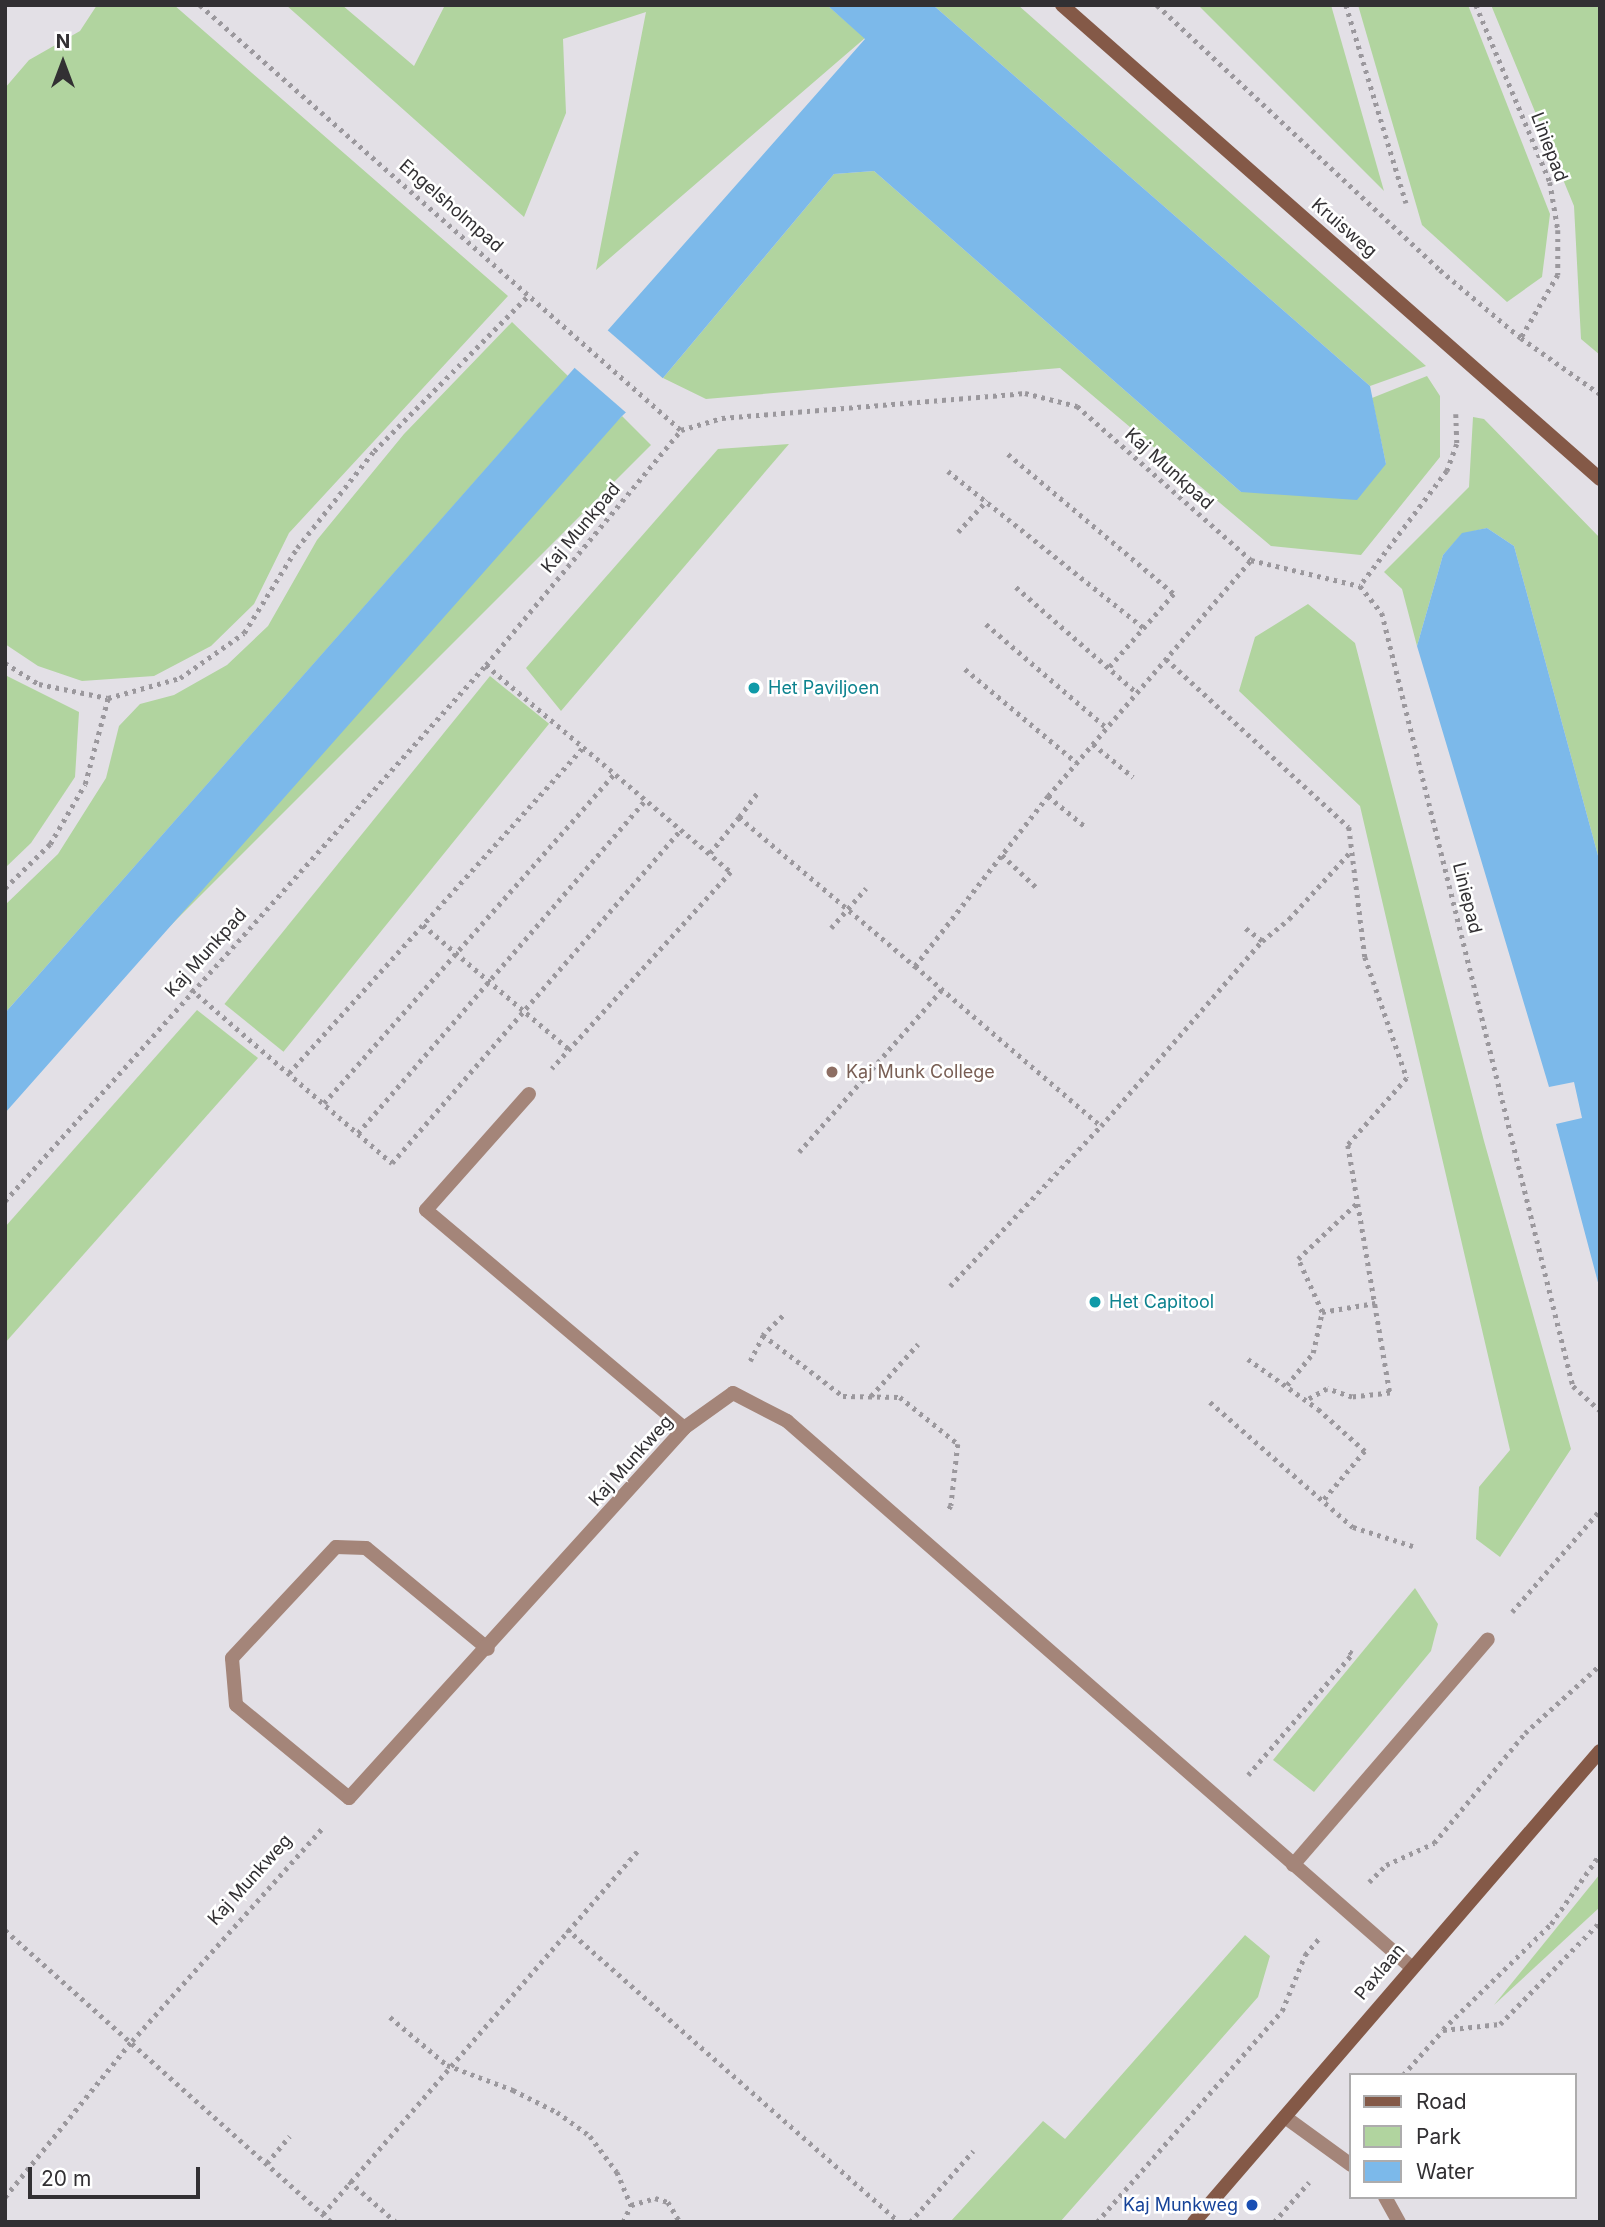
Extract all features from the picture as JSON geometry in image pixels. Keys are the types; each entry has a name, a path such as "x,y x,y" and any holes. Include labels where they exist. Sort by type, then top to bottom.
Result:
{"street":[{"name":"Kruisweg","path":"1062,5 1600,479"},
{"path":"528,1094 426,1210 684,1428"},
{"name":"Kaj Munkweg","path":"349,1798 488,1649 684,1428 733,1393 788,1421 925,1539 1223,1805 1410,1965"},
{"path":"349,1798 236,1705 232,1658 336,1547 366,1548 488,1649"},
{"path":"1293,1865 1488,1639"},
{"name":"Paxlaan","path":"1194,2222 1285,2117 1410,1965 1600,1751"},
{"path":"1285,2117 1350,2164"},
{"path":"1386,2199 1399,2222"}],"path":[{"name":"Engelsholmpad","path":"200,5 681,430"},
{"name":"Kruisweg","path":"1157,5 1354,194 1521,338 1600,394"},
{"path":"1346,5 1406,203"},
{"name":"Liniepad","path":"1476,5 1549,182 1558,230 1558,275 1521,338"},
{"path":"5,663 39,684 108,698 180,678 244,633 297,548 373,451 530,294"},
{"name":"Kaj Munkpad","path":"5,1201 191,989 486,665 681,430 722,418 1025,393 1077,406 1251,560 1360,586"},
{"path":"1360,586 1447,471 1457,444 1456,414"},
{"path":"1008,454 1174,594 1109,668"},
{"path":"948,471 1145,629"},
{"path":"958,531 987,500"},
{"path":"915,966 955,911 1048,796 1251,560"},
{"name":"Liniepad","path":"1360,586 1382,613 1573,1386 1600,1410"},
{"path":"1016,587 1137,693"},
{"path":"986,624 1108,729"},
{"path":"1166,659 1349,827 1365,957 1407,1079 1348,1145 1390,1393 1352,1398 1327,1389 1307,1400"},
{"path":"486,665 731,872 528,1094"},
{"path":"965,668 1077,763"},
{"path":"5,888 50,844 85,784 108,698"},
{"path":"1093,744 1133,777"},
{"path":"289,1073 584,747"},
{"path":"324,1103 614,774"},
{"path":"710,853 757,793"},
{"path":"1048,796 1087,828"},
{"path":"358,1133 645,801"},
{"path":"739,817 1101,1126"},
{"path":"191,989 392,1163 681,830"},
{"path":"950,1286 1101,1126 1262,941 1289,919 1311,892 1353,850"},
{"path":"1002,855 1036,887"},
{"path":"831,928 866,888"},
{"path":"423,925 570,1050"},
{"path":"1245,928 1262,941"},
{"path":"799,1152 942,989"},
{"path":"1287,1385 1313,1353 1322,1312 1298,1259 1357,1202"},
{"path":"1322,1312 1375,1303"},
{"path":"783,1316 763,1335 843,1396 900,1398 958,1444 951,1506 925,1539"},
{"path":"871,1396 918,1344"},
{"path":"1248,1359 1307,1400 1365,1451 1324,1501"},
{"path":"1210,1402 1352,1528 1413,1546"},
{"path":"1488,1639 1600,1510"},
{"path":"1223,1805 1329,1683 1352,1654 1348,1651"},
{"name":"Kaj Munkweg","path":"5,2197 132,2041 349,1798"},
{"path":"323,2214 447,2065 636,1851"},
{"path":"1405,2073 1443,2030 1551,1924 1600,1854"},
{"path":"1443,2030 1500,2024 1600,1922"},
{"path":"567,1929 899,2222"},
{"path":"5,1930 332,2222"},
{"path":"390,2017 447,2065 513,2090 557,2112 590,2136 617,2172 631,2205"},
{"path":"267,2163 290,2136"},
{"path":"910,2222 973,2151"},
{"path":"1274,2222 1334,2153"},
{"path":"349,2181 396,2222"},
{"path":"623,2222 631,2205 642,2199 668,2202 680,2222"}],"green space":[{"path":"97,5 174,5 508,296 289,533 254,604 211,646 154,676 82,681 38,666 5,644 5,88 29,60 80,31"},
{"path":"286,5 342,5 414,66 445,5 827,5 865,38 596,270 646,12 563,39 566,113 524,217"},
{"path":"933,5 1018,5 1426,366 1370,386"},
{"path":"1198,5 1331,5 1384,191"},
{"path":"1358,5 1468,5 1550,214 1542,277 1507,302 1422,225"},
{"path":"1491,5 1600,5 1600,355 1581,339 1574,206"},
{"path":"874,171 1241,492 1386,464 1372,398 1427,376 1440,396 1440,457 1361,555 1271,546 1060,368 706,399 663,378 834,174"},
{"path":"512,322 568,376 5,1013 5,905 58,854 106,778 119,726 140,704 174,695 227,665 268,626 317,540 404,434"},
{"path":"622,416 651,445 5,1091 5,1033"},
{"path":"1473,417 1484,419 1600,538 1600,863 1514,546 1487,528 1462,534 1443,555 1417,646 1402,589 1384,572 1469,487"},
{"path":"789,444 561,711 526,668 718,449"},
{"path":"1308,604 1355,643 1484,1141 1571,1449 1500,1557 1476,1539 1479,1487 1510,1450 1360,806 1239,691 1255,637"},
{"path":"5,675 79,712 75,777 31,843 5,868"},
{"path":"490,676 549,724 283,1052 224,1004"},
{"path":"197,1010 258,1058 5,1343 5,1227"},
{"path":"1415,1588 1438,1624 1431,1651 1314,1792 1273,1760"},
{"path":"1600,1874 1600,1907 1494,2005"},
{"path":"1245,1935 1270,1956 1258,1997 1060,2222 950,2222 1043,2121 1065,2139"}],"water":[{"path":"827,5 933,5 1370,386 1386,464 1357,500 1241,492 874,171 834,174 663,378 622,416 5,1113 5,1013 865,39"},
{"path":"1487,528 1514,546 1600,863 1600,1290 1556,1124 1582,1118 1574,1082 1549,1087 1417,646 1443,555 1462,533"}],"pier":[{"path":"605,328 665,380 633,418 572,366"}],"place":[{"name":"Het Paviljoen","path":"754,688"},
{"name":"Kaj Munk College","path":"832,1072"},
{"name":"Het Capitool","path":"1095,1302"},
{"name":"Kaj Munkweg","path":"1252,2205"}]}
